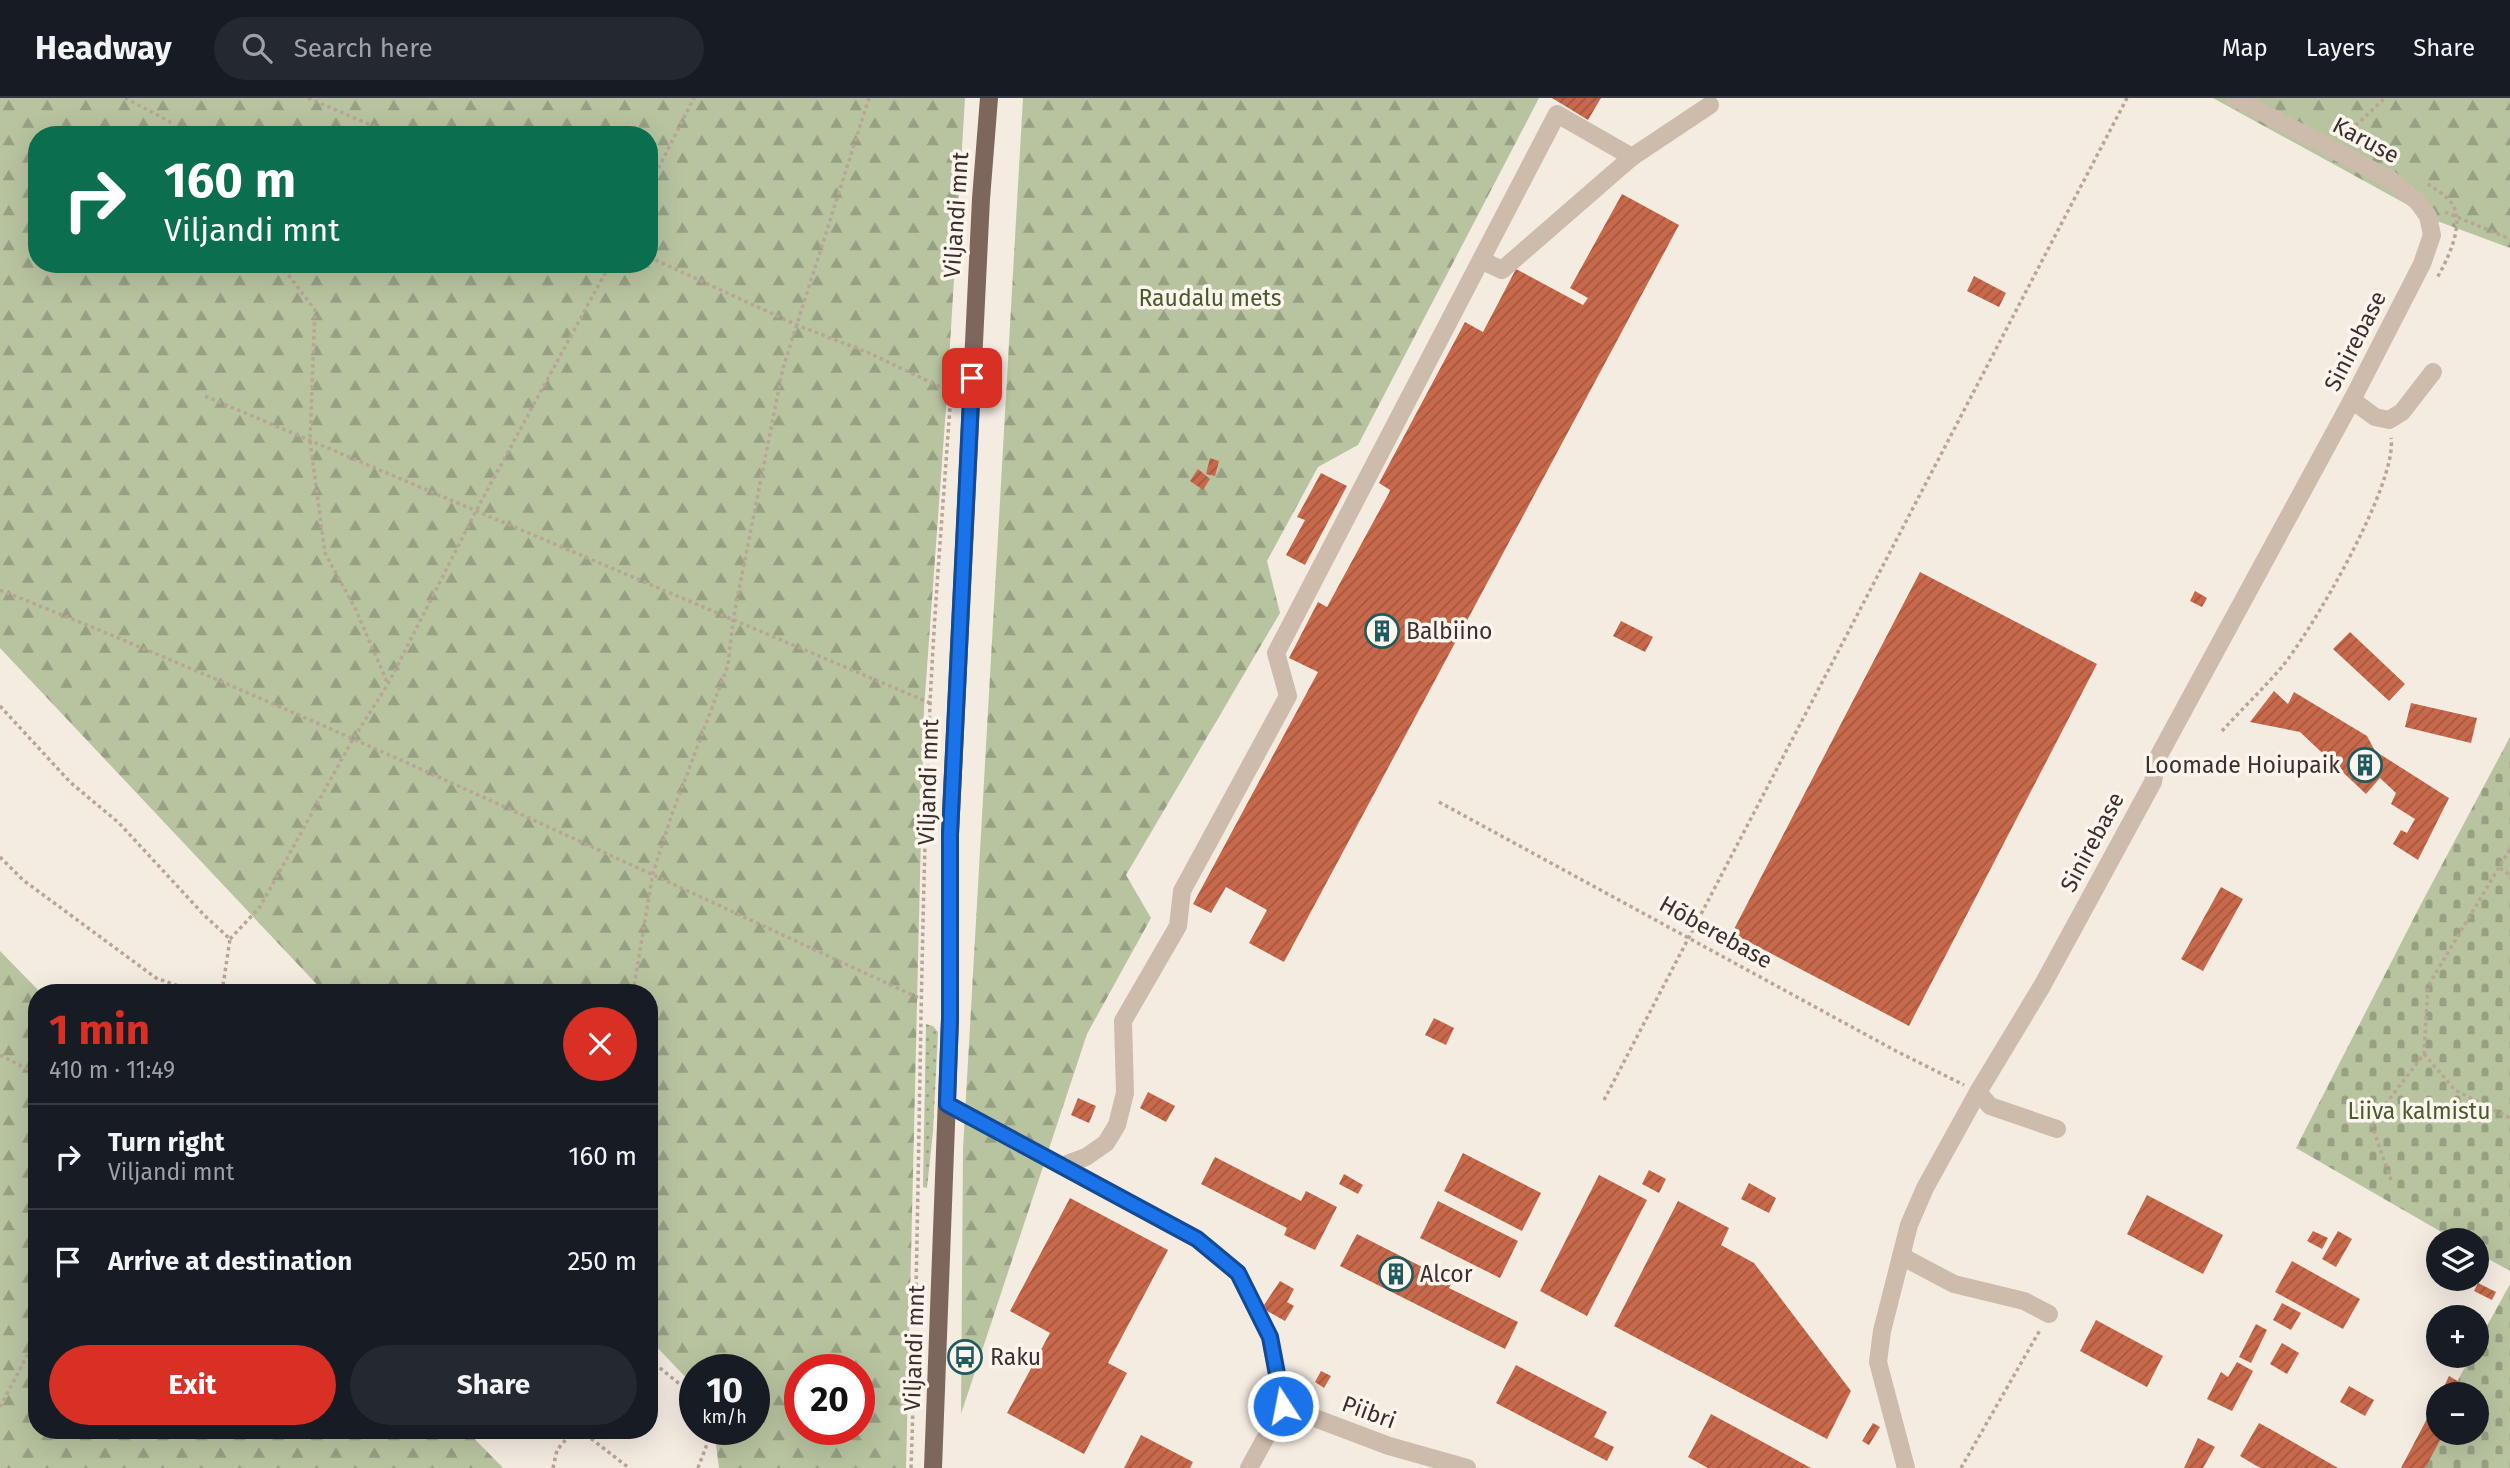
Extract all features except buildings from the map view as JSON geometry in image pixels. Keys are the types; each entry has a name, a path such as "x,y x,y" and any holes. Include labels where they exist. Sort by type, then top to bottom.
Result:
{"main road":[{"name":"Viljandi mnt","path":"933,1468 950,1018 950,820 981,199 989,98"}],"street":[{"name":"Karuse","path":"2235,98 2391,180 2417,201 2428,216"},
{"path":"1481,260 1502,270 1632,157 1710,106"},
{"path":"1062,1166 1086,1157 1106,1143 1117,1125 1125,1093 1123,1021 1178,926 1182,891 1288,696 1276,653 1557,114 1632,157"},
{"name":"Sinirebase","path":"1906,1468 1878,1362 1882,1331 1909,1225 1925,1188 1978,1092 2042,986 2165,762 2422,264 2432,235 2428,216"},
{"path":"2352,400 2375,417 2389,420 2402,412 2433,372"},
{"path":"1978,1092 1990,1106 2057,1129"},
{"path":"947,1104 1197,1239 1238,1273 1270,1337 1283,1406 1249,1468"},
{"path":"1901,1256 1954,1284 2024,1301 2049,1314"},
{"name":"Piibri","path":"1283,1406 1389,1447 1467,1468"}],"path":[{"path":"125,98 169,121 173,126"},
{"path":"308,98 373,126"},
{"path":"658,169 694,98"},
{"path":"634,984 653,873 672,814 728,665 733,620 783,368 869,98"},
{"path":"1604,1100 2127,98"},
{"path":"2351,141 2354,126 2385,98"},
{"path":"2417,201 2510,239"},
{"path":"658,261 797,324 869,353 951,392"},
{"path":"287,273 315,310 310,441 325,553 356,610 388,684"},
{"path":"223,984 230,939 260,907 353,739 388,684 477,509 605,273"},
{"path":"205,396 930,703"},
{"path":"2222,731 2281,668 2309,629 2369,517 2383,484 2392,448 2382,419"},
{"path":"0,590 353,739 653,873 921,999"},
{"path":"0,706 70,782 119,823 204,915 230,939"},
{"name":"Hõberebase","path":"1439,802 1896,1051 1978,1092"},
{"path":"2391,1180 2371,1123 2424,1054 2428,986 2510,849"},
{"path":"0,856 23,880 156,978 173,984"},
{"path":"2500,868 2510,875"},
{"path":"2424,1054 2455,1090 2510,1118"},
{"path":"0,1055 28,1069"},
{"path":"1961,1468 2049,1314"},
{"path":"0,1407 28,1354"},
{"path":"658,1366 679,1384"},
{"path":"553,1468 557,1450 566,1439"},
{"path":"592,1439 629,1468"},
{"path":"698,1468 707,1445"}],"green space":[{"path":"0,98 965,98 924,709 906,1468 719,1468 716,1445 770,1445 770,1354 679,1354 679,1370 658,1348 658,984 316,984 0,648"},
{"name":"Raudalu mets","path":"1023,98 1539,98 1358,445 1318,467 1267,561 1280,613 1126,875 1151,918 1087,1034 961,1414 963,1149"},
{"path":"2213,98 2510,98 2510,248 2437,221"},
{"name":"Liiva kalmistu","path":"2510,737 2510,1271 2489,1259 2489,1228 2434,1228 2296,1148"},
{"path":"0,951 32,984 28,984 28,1439 475,1439 503,1468 0,1468"},
{"path":"926,1024 933,1026 938,1032 927,1188 923,1187"},
{"path":"2510,1284 2510,1468 2414,1468 2430,1445 2489,1445 2489,1382 2457,1382 2465,1368 2489,1368 2489,1322"}],"place":[{"name":"Balbiino","path":"1382,631"},
{"name":"Loomade Hoiupaik","path":"2365,765"},
{"name":"Alcor","path":"1396,1274"},
{"name":"Raku","path":"965,1357"}],"route":[{"path":"972,378 950,834 947,1104 1197,1239 1238,1273 1270,1337 1283,1406"}]}
